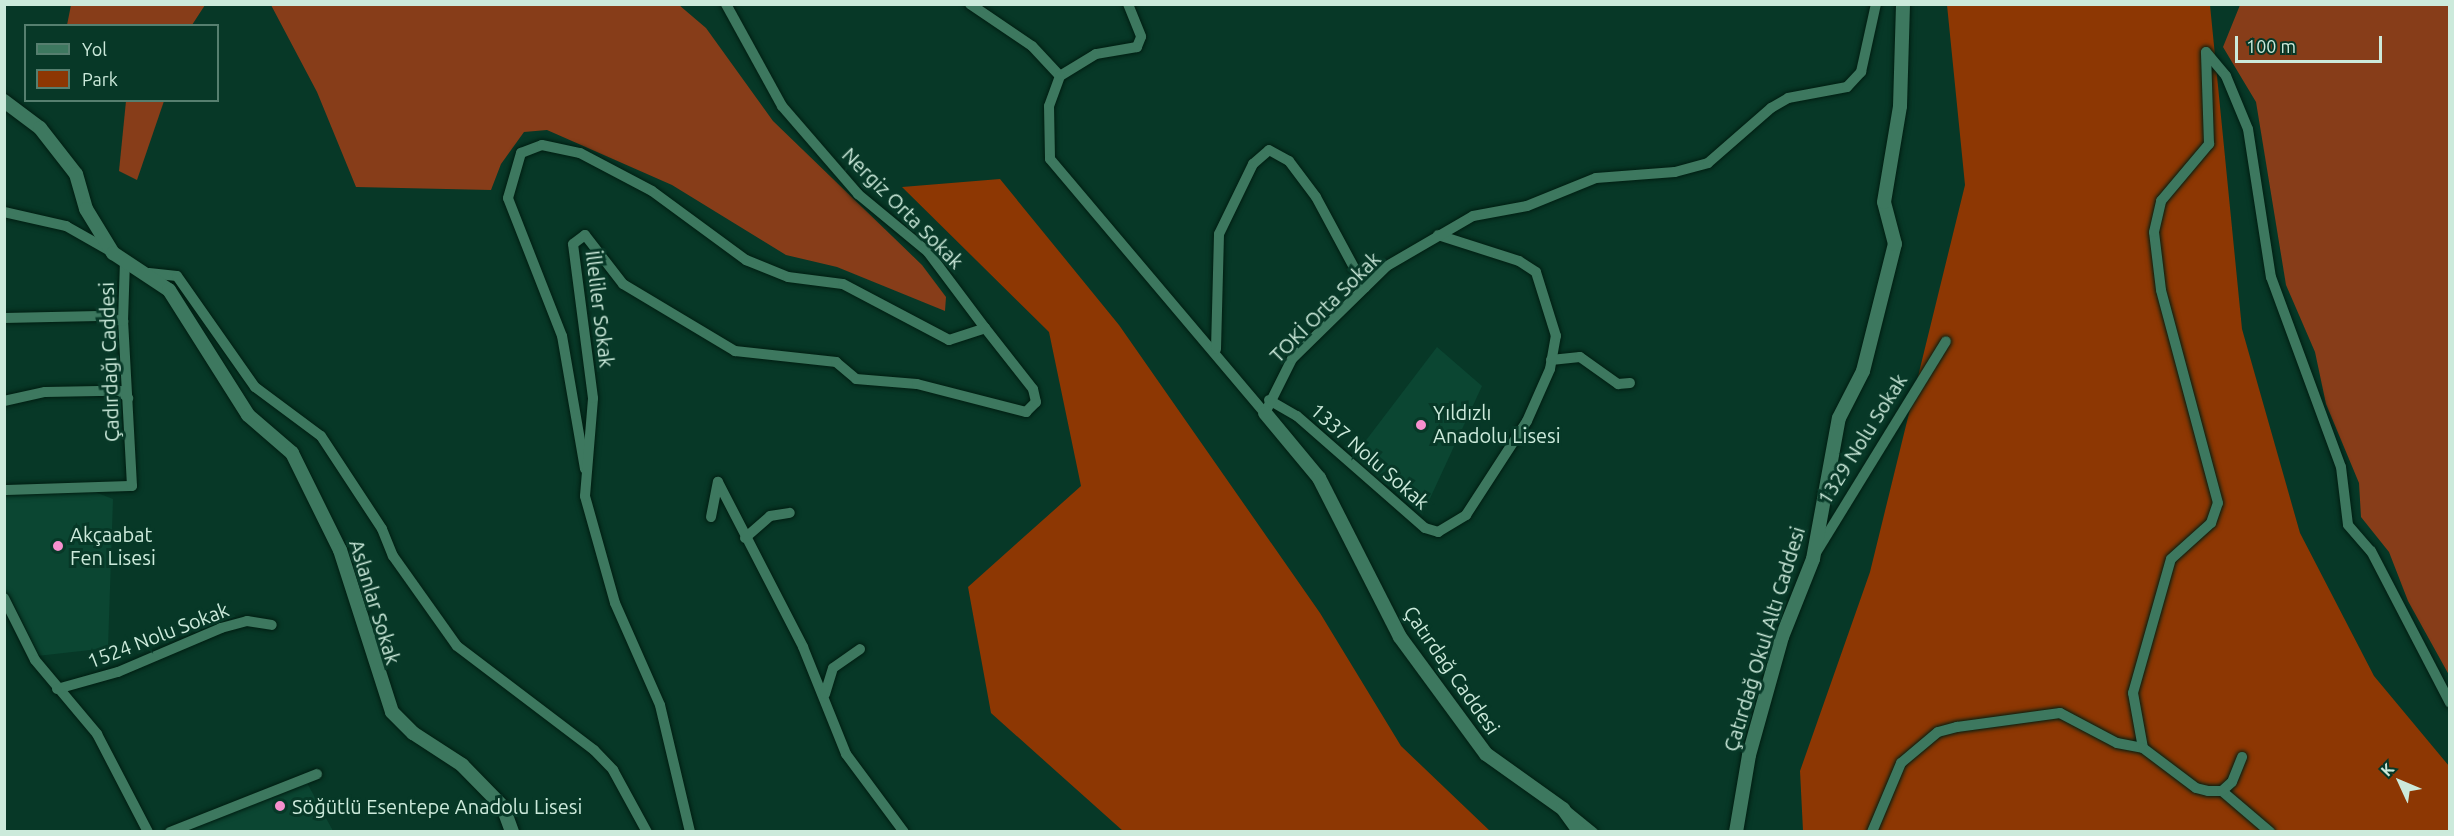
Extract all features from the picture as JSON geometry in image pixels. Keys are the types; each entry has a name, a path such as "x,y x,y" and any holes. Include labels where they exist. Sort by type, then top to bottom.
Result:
{"street":[{"name":"Nergiz Orta Sokak","path":"726,4 782,106 858,194 928,252 985,328"},
{"path":"970,4 1032,46 1060,76"},
{"path":"1128,4 1141,37 1137,47 1096,54 1060,76 1050,106 1050,159 1058,174 1267,406"},
{"name":"TOKİ Orta Sokak","path":"1267,406 1292,359 1387,266 1438,235 1473,216 1527,206 1596,178 1708,163 1771,108 1788,98 1847,87 1861,72 1876,4"},
{"name":"Çatırdağ Okul Altı Caddesi","path":"1736,831 1749,755 1782,637 1813,559 1839,418 1863,371 1895,244 1884,202 1900,106 1903,4"},
{"path":"2144,748 2133,693 2171,559 2211,522 2218,503 2161,290 2154,232 2161,201 2209,144 2206,52 2226,76 2248,129 2271,277 2341,467 2348,525 2371,551 2450,704"},
{"name":"Çadırdağı Caddesi","path":"4,101 40,128 76,174 86,209 114,253 125,262 123,321 132,486 4,490"},
{"path":"585,469 562,336 508,198 521,153 542,145 580,153 652,191 746,260 788,277 843,284 950,340 985,328"},
{"path":"1216,350 1219,234 1253,164 1269,150 1289,161 1316,197 1365,288"},
{"path":"4,212 66,226 114,253"},
{"name":"İlleliler Sokak","path":"690,831 660,705 635,656 598,550 585,496 585,469 593,398 573,243 578,236 585,235 623,284 735,351 836,362 856,378 917,384 1026,412 1036,402 1033,389 985,328"},
{"name":"1337 Nolu Sokak","path":"1267,406 1297,416 1425,528 1438,532 1466,515 1510,450 1551,360 1556,336 1536,273 1519,261 1438,235"},
{"name":"Aslanlar Sokak","path":"125,262 149,273 169,290 248,415 299,463 312,502 340,550 392,712 413,733 462,765 503,807 512,831"},
{"path":"149,273 177,276 255,387 321,436 382,529 393,556 457,646 594,750 612,770 647,831"},
{"path":"4,318 99,316 123,321"},
{"name":"1329 Nolu Sokak","path":"1813,559 1946,341"},
{"path":"1551,360 1581,357 1618,384 1630,383"},
{"path":"4,401 45,392 120,391 128,398"},
{"name":"Çatırdağ Caddesi","path":"1267,406 1319,478 1400,637 1486,754 1563,809 1581,831"},
{"path":"711,517 718,482 825,694 846,754 904,831"},
{"path":"745,538 770,516 790,513"},
{"path":"4,598 35,660 97,734 148,831"},
{"name":"1524 Nolu Sokak","path":"57,689 118,672 227,626 247,621 272,625"},
{"path":"825,694 833,668 860,649"},
{"path":"1872,831 1901,763 1938,732 2045,711 2116,743 2144,748 2196,788 2222,790 2270,831"},
{"path":"2222,790 2240,771 2242,757"},
{"path":"170,831 318,774"},
{"path":"1563,809 1593,831"}],"shaded area":[{"path":"71,4 205,5 193,24 67,24"},
{"path":"271,5 679,5 706,28 773,121 922,265 946,297 945,311 837,267 786,255 672,185 547,130 524,132 501,164 491,190 356,187 317,92"},
{"path":"2240,5 2449,5 2449,675 2408,601 2389,552 2361,517 2359,483 2326,404 2315,352 2286,285 2256,102 2223,47"},
{"path":"126,102 164,102 137,180 119,171"},
{"name":"Yıldızlı Anadolu Lisesi","path":"1437,347 1482,386 1426,507 1348,464"},
{"name":"Akçaabat Fen Lisesi","path":"87,489 113,499 108,648 37,656 5,593 5,493"},
{"name":"Söğütlü Esentepe Anadolu Lisesi","path":"306,781 333,831 177,832"}],"green space":[{"path":"1947,5 2210,5 2242,329 2300,533 2374,676 2449,766 2449,831 1803,831 1800,771 1870,572 1965,185"},
{"path":"1000,179 1119,325 1320,613 1401,746 1490,831 1123,831 991,713 968,587 1081,486 1049,332 902,187"}],"place":[{"name":"Yıldızlı Anadolu Lisesi","path":"1421,425"},
{"name":"Akçaabat Fen Lisesi","path":"58,546"},
{"name":"Söğütlü Esentepe Anadolu Lisesi","path":"280,806"}]}
